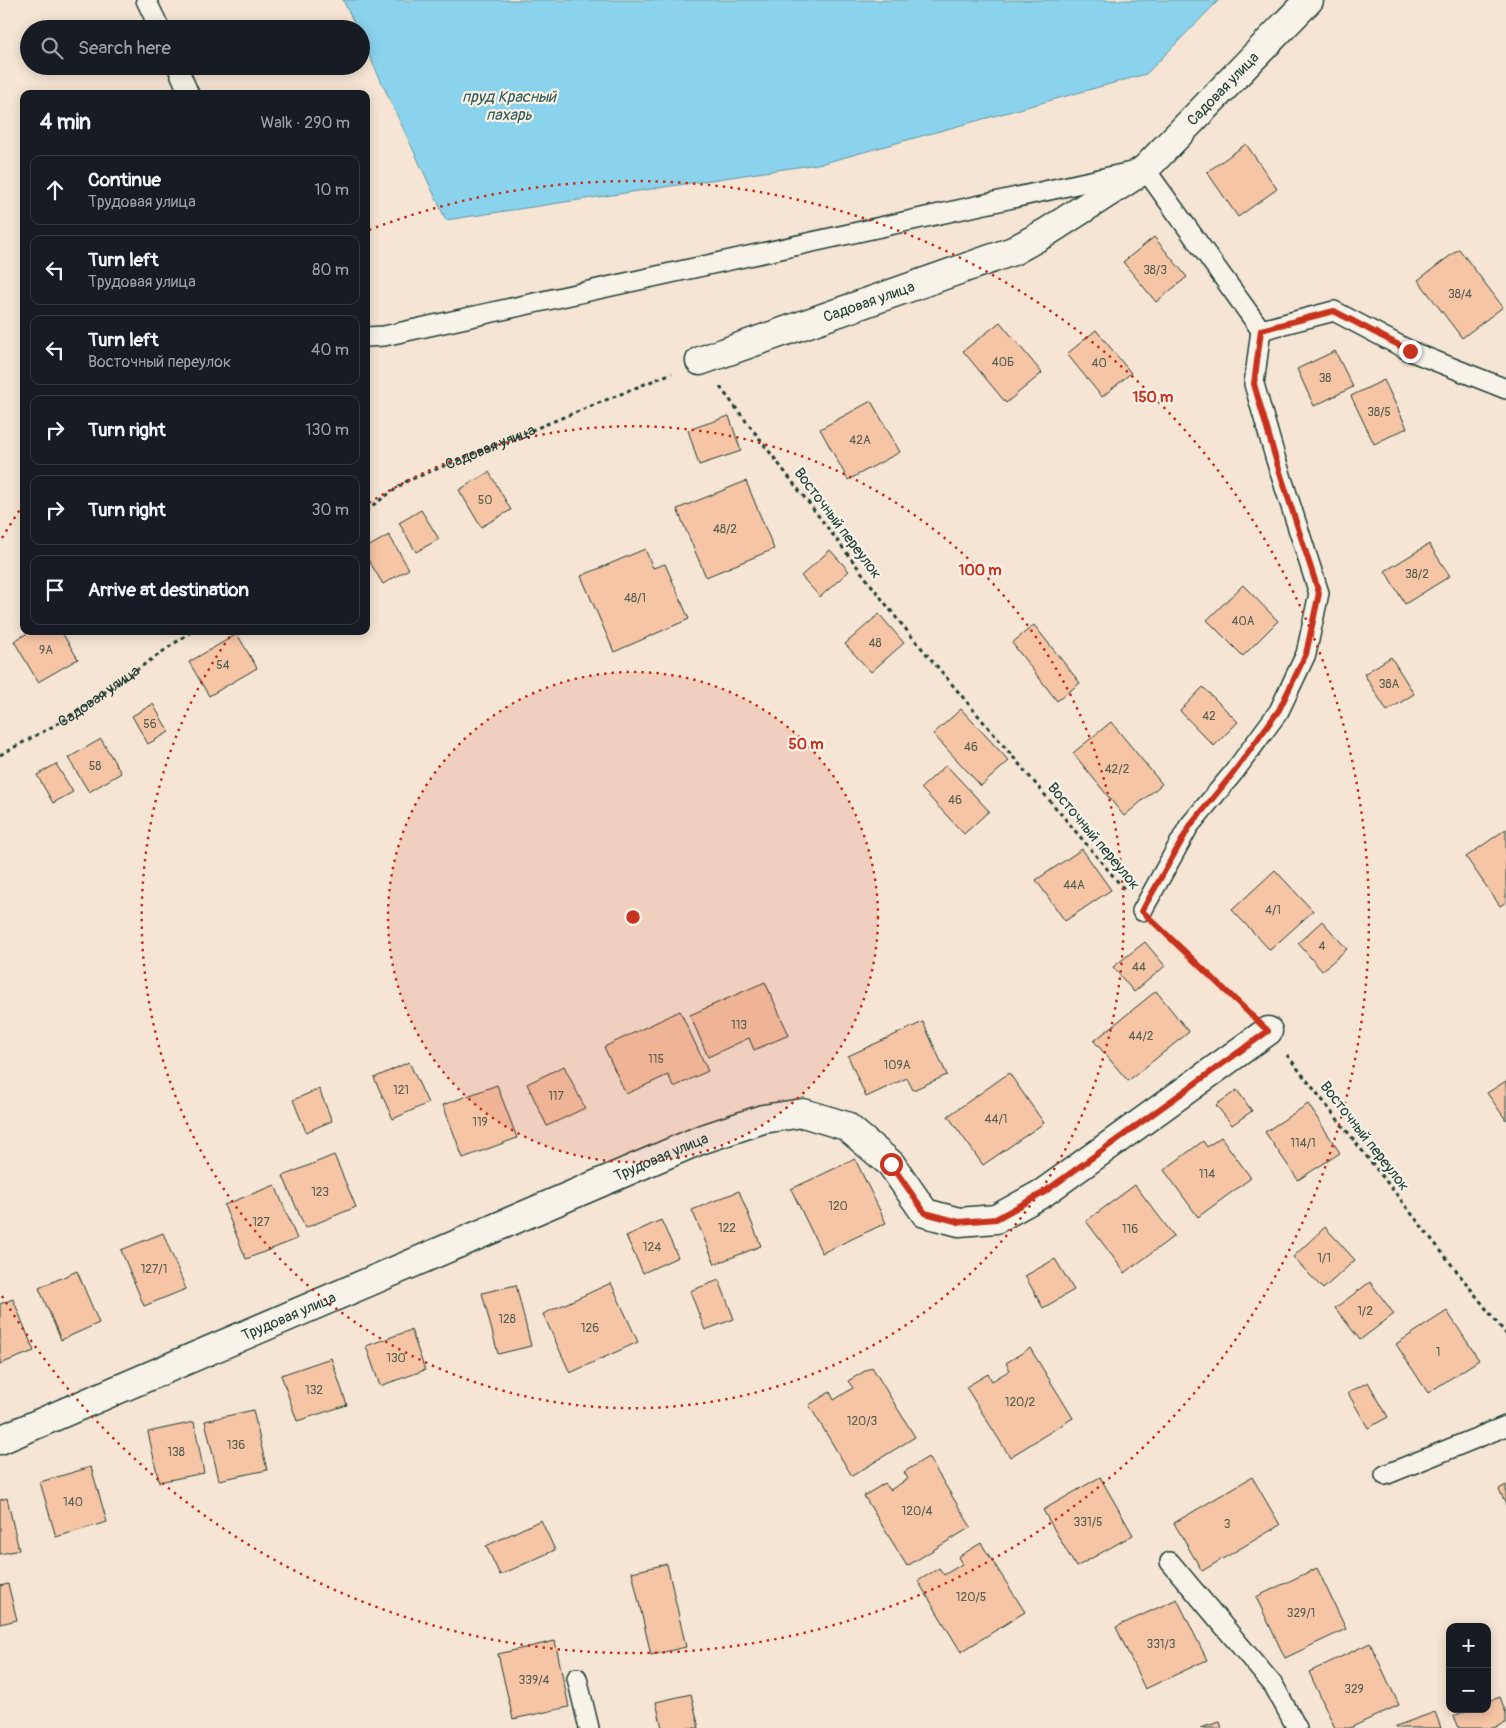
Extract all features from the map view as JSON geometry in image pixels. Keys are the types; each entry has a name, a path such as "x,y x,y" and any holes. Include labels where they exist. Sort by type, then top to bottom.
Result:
{"street":[{"name":"Садовая улица","path":"700,361 1013,250 1047,232 1145,169 1309,0"},
{"name":"Трудовая улица","path":"0,1440 700,1140 763,1119 803,1113 846,1126 891,1164 925,1213 959,1222 996,1219 1043,1193 1268,1031"}],"lane":[{"path":"146,0 156,20"},
{"path":"181,75 187,90"},
{"path":"370,337 393,334 1145,169 1261,330 1254,384 1276,460 1319,593 1306,654 1279,710 1234,772 1190,826 1142,911"},
{"path":"1261,330 1334,311 1410,351 1506,389"},
{"path":"1386,1475 1506,1426"},
{"path":"1170,1562 1274,1686 1296,1728"},
{"path":"577,1678 590,1728"}],"path":[{"name":"Садовая улица","path":"370,507 407,481 700,361"},
{"name":"Восточный переулок","path":"700,361 898,620 1142,911 1268,1031 1506,1334"},
{"name":"Садовая улица","path":"0,755 68,718 186,635"}],"water":[{"name":"пруд Красный пахарь","path":"343,0 1219,0 1146,74 824,163 446,220 370,57 370,20 353,20"}],"building":[{"path":"1246,144 1277,189 1238,217 1207,172"},
{"path":"1154,237 1187,277 1156,302 1123,262"},
{"path":"1459,249 1503,307 1462,338 1418,280"},
{"path":"1000,322 1042,373 1006,403 963,351"},
{"path":"1096,330 1131,373 1102,397 1067,354"},
{"path":"1335,351 1353,387 1314,406 1297,369"},
{"path":"1384,380 1407,428 1374,444 1351,396"},
{"path":"871,401 900,452 848,480 820,429"},
{"path":"729,416 741,451 699,465 688,430"},
{"path":"489,472 511,510 481,527 459,490"},
{"path":"746,481 774,549 706,577 677,509"},
{"path":"421,510 439,539 416,552 399,523"},
{"path":"389,535 409,569 383,584 370,563 370,546"},
{"path":"1429,544 1450,576 1405,604 1385,571"},
{"path":"645,549 653,568 665,564 689,619 614,652 581,576"},
{"path":"830,550 849,571 820,597 801,576"},
{"path":"1243,585 1278,621 1243,656 1207,620"},
{"path":"879,614 904,643 871,672 845,644"},
{"path":"1034,625 1080,683 1057,701 1012,643"},
{"path":"24,635 63,635 78,659 38,682 14,641"},
{"path":"238,635 257,668 209,696 189,662"},
{"path":"1391,657 1414,694 1387,711 1364,674"},
{"path":"1203,687 1238,722 1214,746 1180,711"},
{"path":"153,704 169,732 148,744 132,716"},
{"path":"961,709 1009,761 981,786 933,734"},
{"path":"1111,722 1162,784 1124,816 1073,753"},
{"path":"101,739 121,773 89,792 68,758"},
{"path":"56,764 73,792 53,803 37,775"},
{"path":"946,765 989,811 964,834 921,788"},
{"path":"1506,829 1506,902 1500,906 1466,857"},
{"path":"1082,849 1111,890 1065,921 1036,880"},
{"path":"1275,870 1313,911 1270,950 1232,910"},
{"path":"1322,921 1347,949 1322,971 1298,943"},
{"path":"1145,942 1165,966 1134,992 1113,967"},
{"path":"765,982 789,1035 754,1050 749,1038 708,1057 690,1015"},
{"path":"1156,991 1189,1032 1128,1081 1094,1041"},
{"path":"680,1011 708,1071 674,1087 668,1075 626,1094 604,1047"},
{"path":"923,1022 947,1075 913,1090 907,1078 866,1097 848,1056"},
{"path":"409,1062 428,1103 393,1119 374,1078"},
{"path":"564,1066 585,1108 547,1126 527,1084"},
{"path":"1009,1073 1044,1123 983,1165 948,1116"},
{"path":"1506,1081 1506,1120 1487,1093"},
{"path":"497,1085 517,1138 463,1158 443,1105"},
{"path":"319,1089 332,1121 306,1132 293,1100"},
{"path":"1237,1090 1252,1111 1232,1125 1216,1105"},
{"path":"1308,1104 1340,1153 1298,1180 1265,1132"},
{"path":"1221,1137 1251,1178 1198,1217 1164,1170 1203,1141 1207,1147"},
{"path":"334,1155 356,1207 305,1228 283,1176"},
{"path":"855,1159 886,1223 822,1253 791,1189"},
{"path":"275,1185 297,1239 246,1259 224,1205"},
{"path":"1135,1185 1174,1236 1125,1273 1086,1221"},
{"path":"739,1191 761,1246 715,1264 692,1210"},
{"path":"661,1220 678,1257 643,1273 626,1236"},
{"path":"1325,1227 1355,1260 1323,1289 1293,1257"},
{"path":"163,1233 186,1289 144,1306 121,1250"},
{"path":"1055,1259 1074,1290 1043,1308 1025,1276"},
{"path":"77,1271 99,1323 61,1340 39,1288"},
{"path":"719,1280 734,1319 705,1330 690,1291"},
{"path":"1370,1282 1394,1314 1360,1340 1335,1308"},
{"path":"611,1283 638,1342 570,1373 543,1314"},
{"path":"516,1285 531,1346 498,1354 482,1293"},
{"path":"13,1299 34,1351 0,1364 0,1304"},
{"path":"1447,1311 1479,1360 1428,1393 1396,1344"},
{"path":"411,1330 425,1370 380,1386 366,1346"},
{"path":"1030,1348 1073,1418 1010,1457 966,1387 988,1374 992,1381 1010,1370 1006,1363"},
{"path":"331,1358 347,1405 297,1421 281,1375"},
{"path":"872,1367 915,1437 852,1476 809,1405 830,1392 834,1400 853,1388 848,1381"},
{"path":"1368,1382 1388,1417 1368,1428 1348,1393"},
{"path":"253,1410 267,1470 219,1480 205,1421"},
{"path":"194,1422 204,1473 159,1482 148,1432"},
{"path":"928,1457 971,1527 907,1566 864,1496 885,1483 890,1490 908,1479 904,1472"},
{"path":"91,1467 107,1522 56,1537 40,1482"},
{"path":"1100,1477 1133,1535 1076,1567 1043,1510"},
{"path":"1252,1477 1280,1525 1202,1571 1174,1523"},
{"path":"1506,1485 1506,1505 1499,1489"},
{"path":"7,1498 19,1550 0,1554 0,1500"},
{"path":"541,1520 555,1550 500,1575 486,1546"},
{"path":"981,1543 1025,1612 961,1652 918,1581 939,1568 944,1575 962,1564 958,1557"},
{"path":"667,1564 686,1647 651,1655 632,1572"},
{"path":"1317,1568 1346,1629 1285,1658 1256,1597"},
{"path":"8,1584 17,1620 0,1624 0,1586"},
{"path":"1177,1599 1207,1660 1145,1689 1116,1627"},
{"path":"555,1641 569,1707 513,1719 498,1654"},
{"path":"1370,1643 1399,1705 1350,1728 1335,1728 1309,1672"},
{"path":"691,1694 699,1728 662,1728 656,1702"},
{"path":"1500,1697 1506,1713 1506,1723 1493,1728 1459,1728 1454,1716 1461,1713 1491,1713 1491,1700"},
{"path":"1435,1712 1441,1728 1396,1728 1396,1726"},
{"path":"1220,1722 1222,1728 1200,1728"}],"route":[{"path":"891,1164 925,1213 959,1222 996,1219 1043,1193 1268,1031 1142,911 1190,826 1234,772 1279,710 1306,654 1319,593 1276,460 1254,384 1261,330 1334,311 1410,351"}]}
